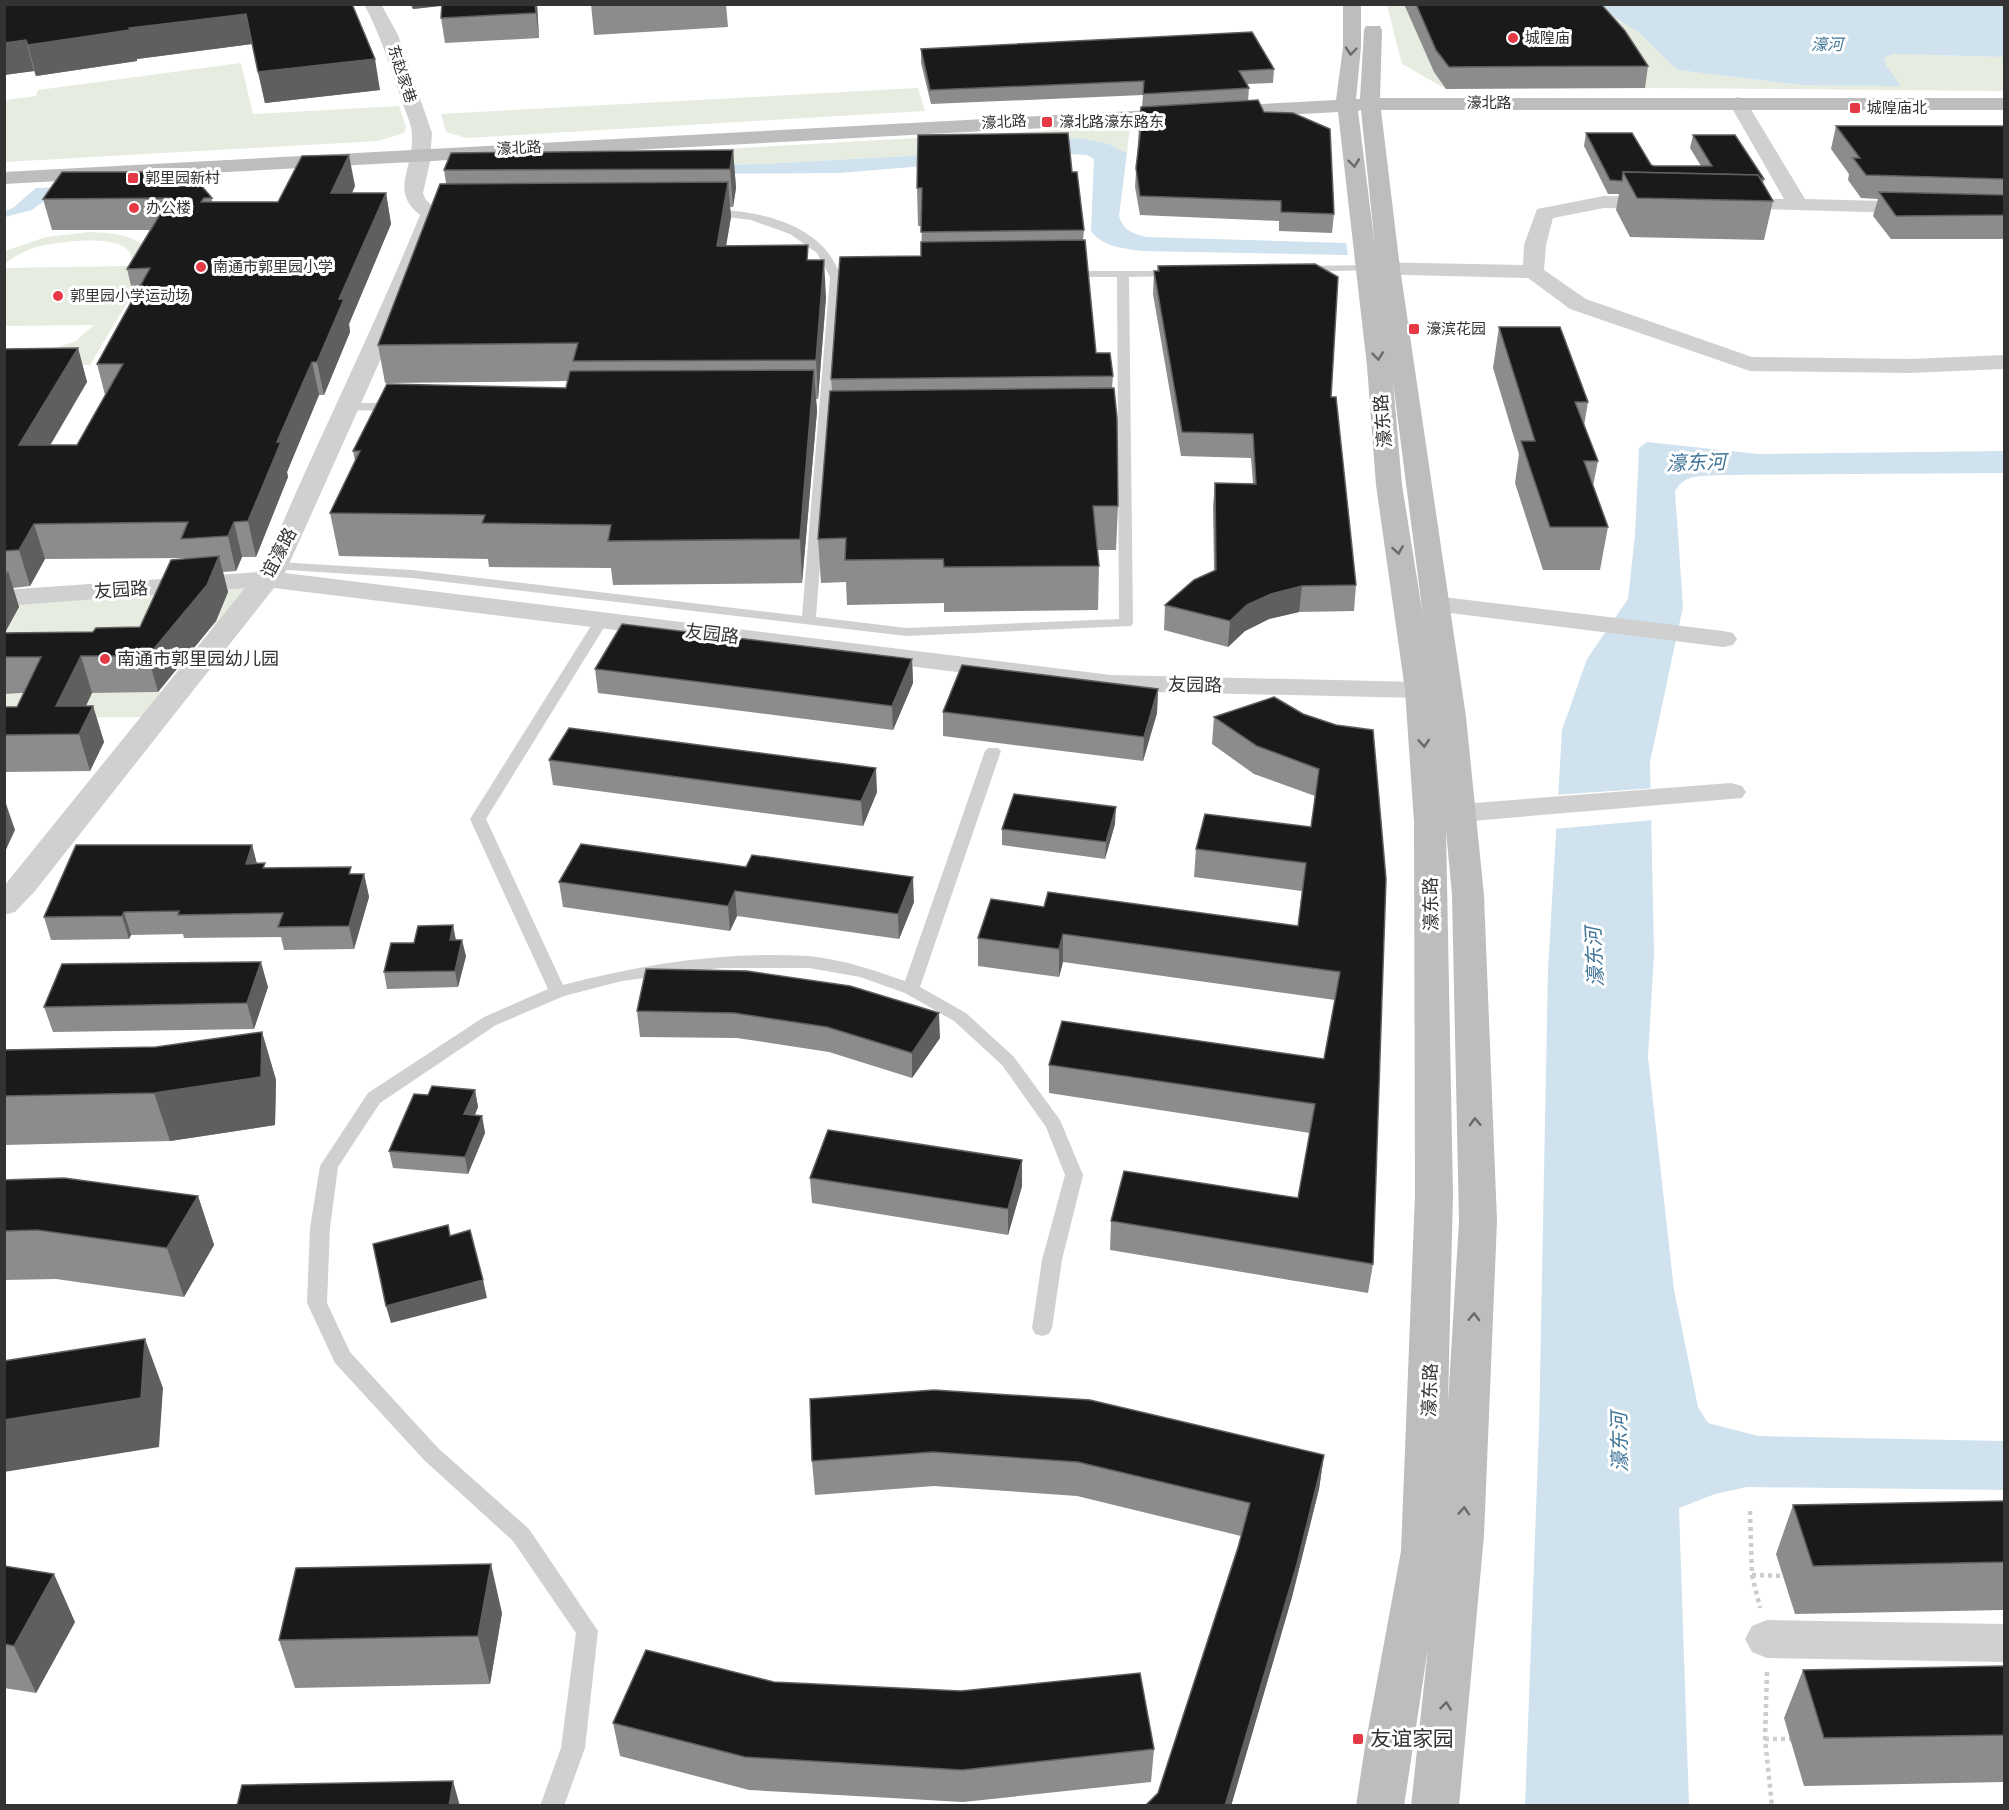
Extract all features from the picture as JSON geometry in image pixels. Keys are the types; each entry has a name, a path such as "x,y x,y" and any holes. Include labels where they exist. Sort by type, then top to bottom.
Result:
{"main road":[{"name":"濠东路","path":"1352,4 1352,47 1378,268 1435,604 1451,717 1468,895 1478,1221 1462,1536 1435,1806"},
{"name":"濠东路","path":"1358,100 1372,9"},
{"name":"濠北路","path":"4,171 1358,100 2004,97"},
{"name":"濠北路","path":"1358,100 2004,104"},
{"name":"濠北路","path":"4,178 420,150"},
{"name":"濠东路","path":"1378,268 1389,485 1420,690 1430,822 1434,1194 1424,1551 1388,1746 1380,1806"}],"street":[{"name":"东赵家巷","path":"372,4 389,35 422,133 420,150"},
{"path":"1738,103 1798,205"},
{"name":"谊濠路","path":"4,905 24,884 272,572 320,463 437,214 417,202 413,193 420,150"},
{"path":"1533,272 1535,245 1544,213 1604,202 1684,203"},
{"path":"1707,203 2004,210"},
{"path":"1378,268 1533,272 1578,304 1750,364 1910,366 2004,362"},
{"name":"友园路","path":"4,598 272,572 601,621 1111,683 1420,690"},
{"path":"1435,604 1711,638"},
{"path":"1461,813 1731,792"},
{"path":"1767,1639 2004,1643"}],"lane":[{"path":"701,212 735,212 785,227 820,249 841,277 820,405 830,427 809,620"},
{"path":"1286,270 1378,268"},
{"path":"1055,274 1181,272"},
{"path":"272,572 424,575 906,632 1126,622 1119,424 1123,274"},
{"path":"346,407 414,407"},
{"path":"558,992 478,819 601,621"},
{"path":"911,989 993,751"},
{"path":"552,1806 573,1748 587,1631 521,1535 430,1454 342,1357 317,1303 320,1228 329,1166 374,1098 490,1021 558,992 622,975 720,962 809,962 863,972 911,989 960,1017 1008,1061 1054,1125 1074,1175 1052,1260 1042,1328"}],"path":[{"path":"1752,1575 1798,1576"},
{"path":"1765,1739 1801,1739"}],"shaded area":[{"path":"1387,5 1582,5 1611,15 1638,32 1677,70 1801,85 1900,85 1886,65 1884,58 1894,54 2004,57 2004,91 1446,89 1402,64"},
{"path":"241,63 253,114 399,106 406,127 404,133 378,141 5,162 5,100 36,96 38,90"},
{"path":"918,88 925,111 467,138 446,132 441,114"},
{"path":"1130,126 1127,153 1109,144 1046,141 907,156 762,164 649,166 564,158"},
{"name":"郭里园小学运动场","path":"90,232 114,234 136,241 149,250 149,266 90,365 70,365 43,352 76,341 94,325 5,326 4,268 130,266 131,254 123,246 93,240 43,245 18,255 5,264 5,251 46,237"},
{"path":"267,586 157,717 5,718 4,694 172,692 191,669 204,639 208,638 228,592 184,592"},
{"path":"182,592 161,638 5,634 20,606 5,605"}],"water":[{"name":"濠河","path":"1582,5 2004,5 2004,57 1894,54 1884,58 1886,65 1901,86 1801,85 1677,70 1638,32 1611,15"},
{"path":"1079,138 1109,144 1127,153 1119,216 1123,225 1133,233 1147,237 1346,243 1348,255 1141,251 1107,244 1091,231 1094,159 1087,155 1071,154 839,173 561,175 649,166 762,164 907,156"},
{"path":"63,187 32,210 5,217 5,211 13,208 36,188"},
{"name":"濠东河","path":"1647,442 1758,454 2004,451 2004,473 1699,476 1684,481 1675,491 1683,607 1650,762 1654,955 1648,1057 1674,1290 1698,1407 1708,1423 1758,1436 2004,1441 2004,1490 1747,1487 1715,1494 1679,1508 1689,1805 1525,1806 1539,1429 1548,969 1562,730 1587,659 1628,599 1635,535 1639,448"}],"pier":[{"path":"1654,788 1654,820 1553,829 1555,795"}],"building":[{"path":"4,4 352,4 375,59 258,72 246,14 129,28 130,30 28,45 26,40 4,43"},
{"path":"442,4 535,4 536,13 441,18"},
{"name":"城隍庙","path":"1416,4 1601,4 1625,31 1648,66 1449,67 1436,50"},
{"path":"1252,32 1274,69 1239,71 1249,88 1143,94 1144,81 930,90 921,49"},
{"path":"1258,100 1264,112 1293,113 1330,129 1334,214 1281,212 1281,201 1140,196 1136,168 1141,107"},
{"path":"1836,126 2004,126 2004,179 1866,175 1853,158 1860,158"},
{"path":"1068,133 1072,172 1077,172 1084,230 921,232 922,188 917,188 918,135"},
{"path":"1586,133 1632,133 1651,165 1654,166 1712,166 1693,135 1735,135 1764,179 1758,175 1623,172 1622,181 1610,180"},
{"path":"733,150 730,169 444,170 451,153"},
{"path":"349,155 331,193 386,193 339,299 344,299 317,362 312,362 277,442 281,442 248,521 234,522 228,536 181,539 188,522 34,524 19,550 4,551 4,349 78,348 19,445 77,445 123,364 97,364 150,268 127,269 170,198 43,199 62,172 185,172 187,169 212,198 204,198 201,202 278,202 302,156"},
{"path":"1623,172 1758,175 1773,201 1637,198"},
{"path":"728,182 717,246 808,245 807,260 824,260 816,360 573,361 578,343 378,345 440,184"},
{"path":"1879,192 2004,195 2004,215 1896,216"},
{"path":"1085,240 1096,353 1110,353 1113,376 831,379 840,257 921,256 921,242"},
{"path":"1315,264 1338,277 1331,397 1336,397 1356,585 1302,586 1271,594 1247,605 1230,621 1165,605 1194,580 1216,570 1215,483 1256,484 1253,434 1182,432 1154,271 1159,271 1158,266"},
{"path":"1499,327 1560,327 1588,402 1575,402 1598,461 1584,461 1608,527 1550,527 1521,441 1535,441"},
{"path":"814,370 800,539 608,541 611,525 482,523 485,515 330,513 360,451 353,451 387,384 566,388 570,371"},
{"path":"1114,388 1117,418 1118,506 1093,506 1099,566 944,567 943,559 845,560 846,538 818,539 830,391"},
{"path":"219,556 207,585 148,656 81,656 56,706 93,706 79,734 4,735 4,707 17,707 41,657 4,657 4,633 93,632 96,628 140,627 171,560"},
{"path":"622,624 912,659 892,706 595,669"},
{"path":"962,665 1158,689 1144,737 943,712"},
{"path":"1274,697 1303,714 1336,725 1373,730 1386,879 1373,1264 1111,1221 1124,1171 1298,1198 1315,1104 1049,1065 1062,1021 1324,1059 1340,972 1063,934 1059,949 978,938 991,899 1044,907 1048,892 1298,926 1306,863 1196,849 1205,814 1311,827 1319,769 1257,746 1214,717"},
{"path":"569,728 876,768 861,801 549,760"},
{"path":"1014,794 1116,807 1106,842 1002,829"},
{"path":"581,844 746,867 752,855 913,877 898,914 735,891 728,906 559,882"},
{"path":"76,845 252,845 246,864 265,863 263,868 351,867 349,874 364,874 349,926 278,927 283,913 178,915 179,911 124,912 122,916 44,917"},
{"path":"453,925 450,940 462,940 455,971 384,972 391,943 414,943 418,926"},
{"path":"261,962 247,1003 44,1007 62,964"},
{"path":"646,969 747,971 850,986 939,1013 912,1053 827,1027 734,1013 637,1011"},
{"path":"262,1032 261,1077 154,1093 4,1096 4,1050 156,1047"},
{"path":"432,1086 475,1090 464,1114 482,1116 465,1157 389,1151 414,1094 428,1095"},
{"path":"828,1130 1022,1160 1008,1209 810,1178"},
{"path":"64,1178 198,1196 167,1248 37,1230 4,1231 4,1180"},
{"path":"448,1225 450,1236 470,1230 483,1280 386,1306 373,1244"},
{"path":"145,1339 141,1398 4,1420 4,1361"},
{"path":"934,1390 1090,1400 1324,1455 1297,1564 1225,1806 1145,1806 1158,1793 1238,1548 1250,1503 1078,1462 933,1452 812,1461 810,1399"},
{"path":"2004,1501 2004,1562 1813,1566 1793,1505"},
{"path":"491,1564 478,1636 279,1640 296,1568"},
{"path":"4,1566 54,1574 14,1646 4,1644"},
{"path":"646,1650 774,1682 961,1691 1140,1673 1154,1749 962,1770 745,1757 613,1723"},
{"path":"2004,1666 2004,1735 1824,1738 1803,1670"},
{"path":"453,1781 449,1806 237,1806 242,1785"}],"place":[{"name":"城隍庙","path":"1513,38"},
{"name":"城隍庙北","path":"1855,108"},
{"name":"濠北路濠东路东","path":"1047,122"},
{"name":"郭里园新村","path":"133,178"},
{"name":"办公楼","path":"134,208"},
{"name":"南通市郭里园小学","path":"201,267"},
{"name":"郭里园小学运动场","path":"58,296"},
{"name":"濠滨花园","path":"1414,329"},
{"name":"南通市郭里园幼儿园","path":"105,659"},
{"name":"友谊家园","path":"1358,1739"}]}
